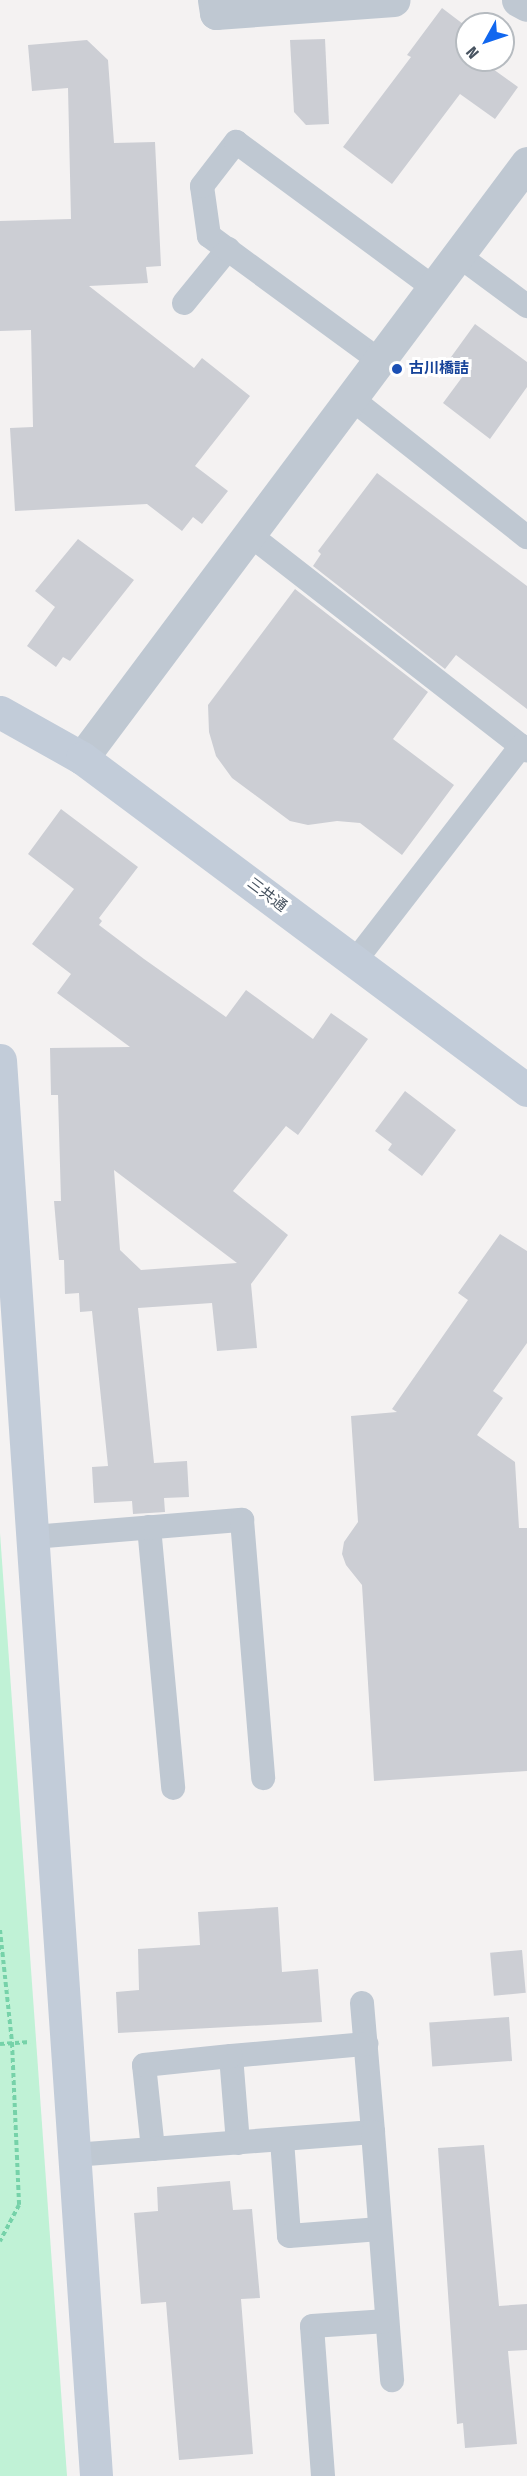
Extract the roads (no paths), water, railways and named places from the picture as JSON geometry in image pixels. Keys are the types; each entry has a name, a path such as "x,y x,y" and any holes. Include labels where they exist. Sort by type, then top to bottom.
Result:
{"street":[{"path":"214,0 216,13 394,0"},
{"path":"518,0 527,5"},
{"path":"82,758 527,163"},
{"name":"三共通","path":"0,712 82,758 527,1090"},
{"path":"0,1060 96,2476"}],"lane":[{"path":"380,361 209,236 202,186 236,142 434,288"},
{"path":"184,303 228,249"},
{"path":"458,255 527,306"},
{"path":"352,399 527,537"},
{"path":"250,535 524,748 355,961"},
{"path":"33,1538 242,1520 263,1778"},
{"path":"149,1527 173,1788"},
{"path":"362,2003 392,2380"},
{"path":"153,2149 144,2065 366,2044"},
{"path":"231,2056 238,2143"},
{"path":"74,2155 373,2132"},
{"path":"282,2140 289,2236 380,2229"},
{"path":"323,2476 312,2326 387,2320"}],"place":[{"name":"古川橋詰","path":"397,369"}]}
